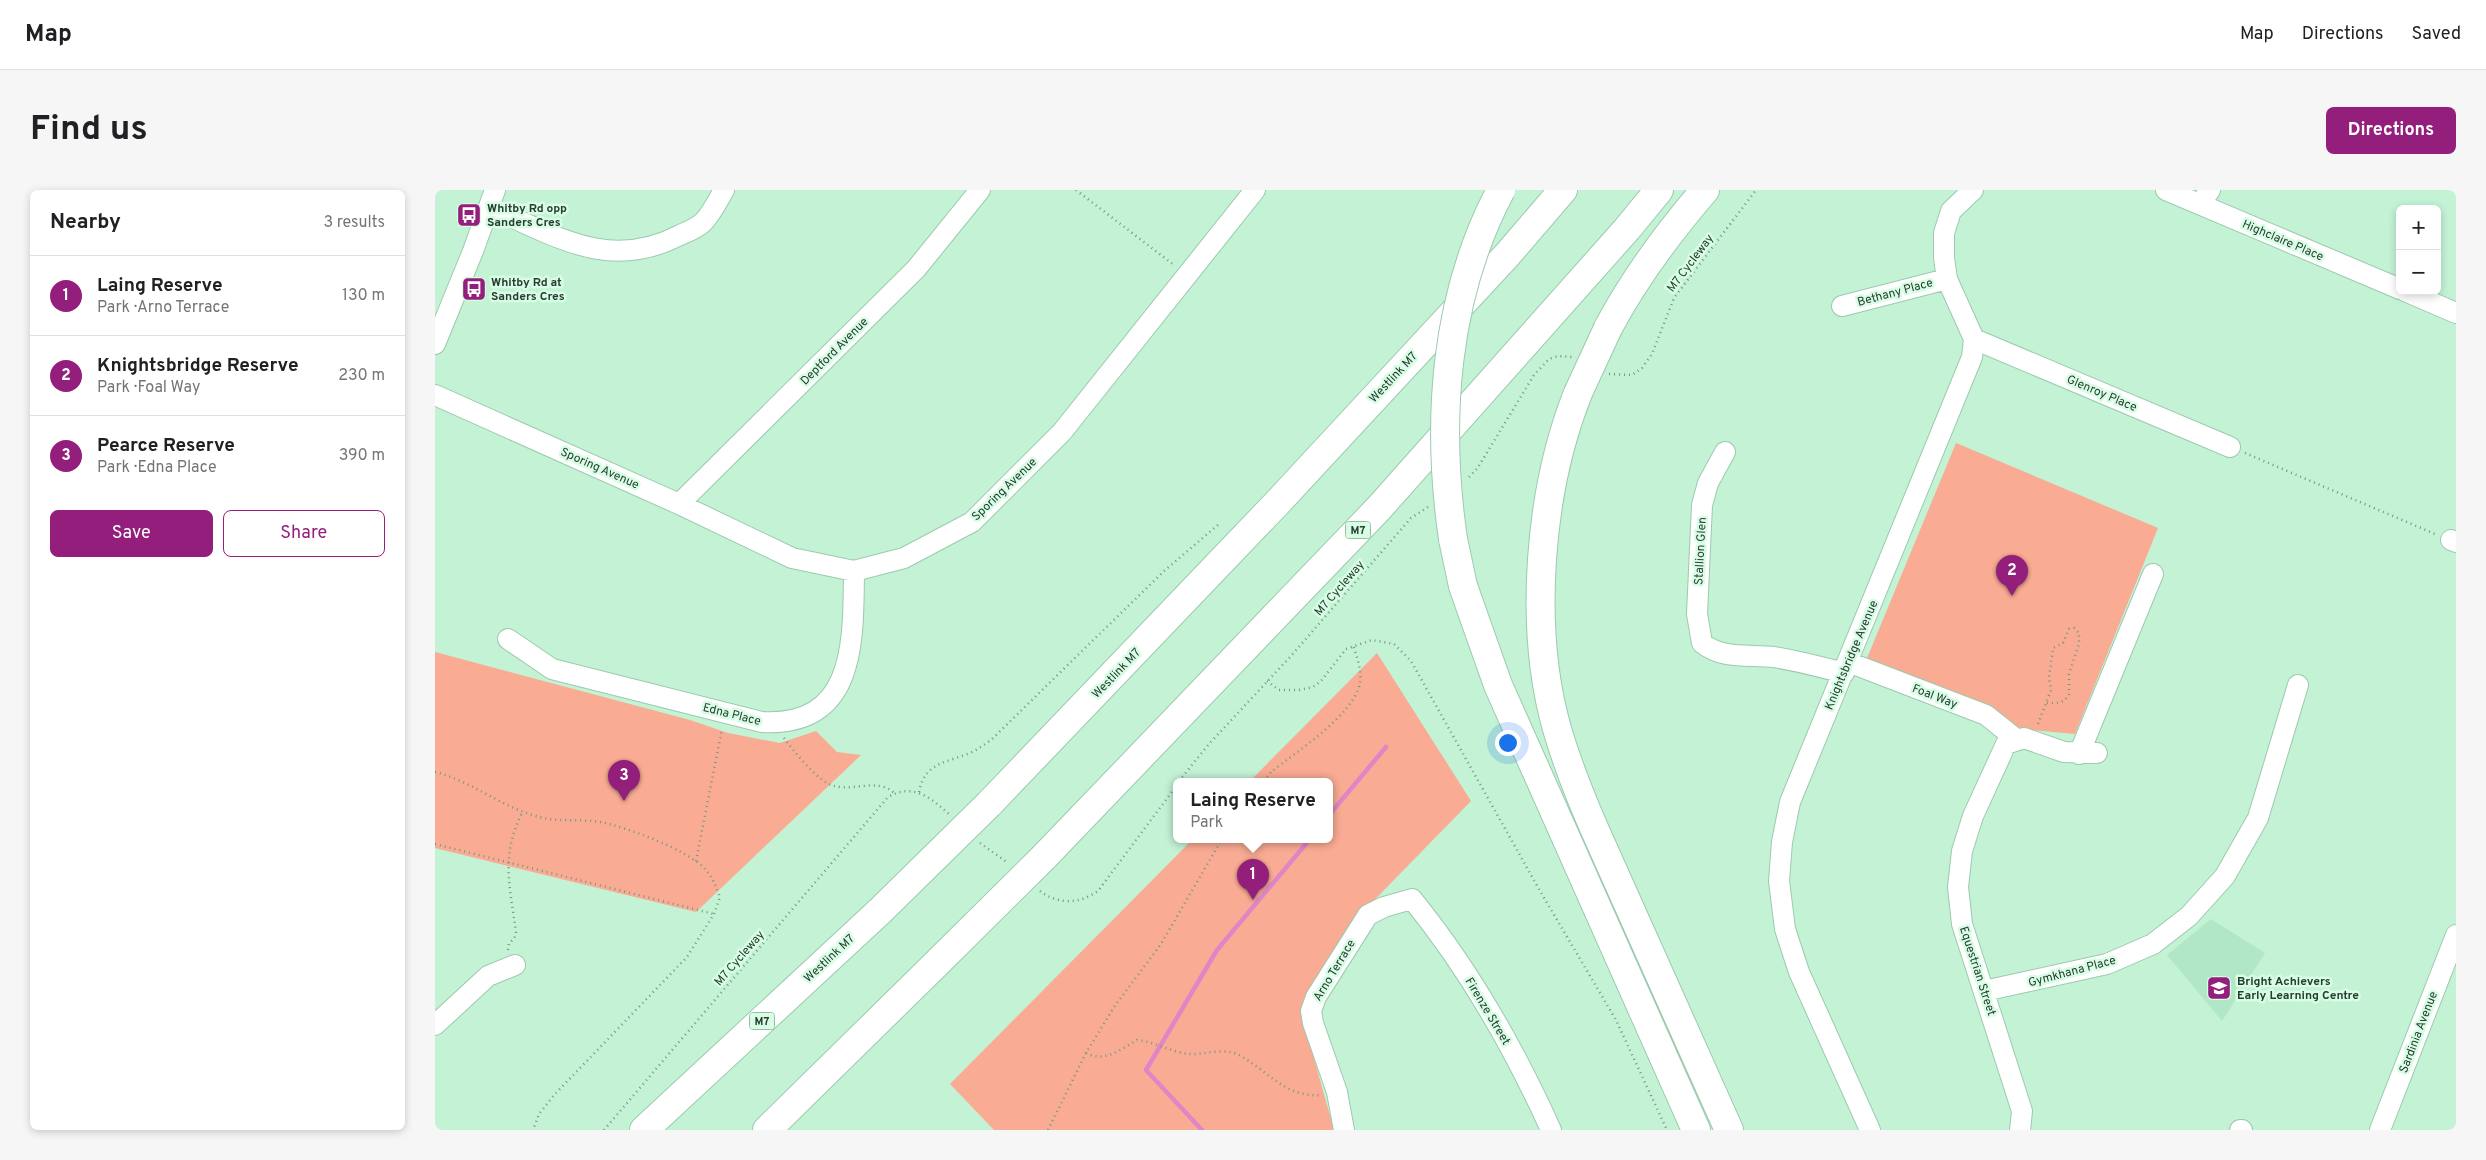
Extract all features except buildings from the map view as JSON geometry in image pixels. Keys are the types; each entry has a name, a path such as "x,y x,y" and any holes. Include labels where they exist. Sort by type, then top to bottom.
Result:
{"highway":[{"path":"1501,190 1485,223 1469,268 1449,357 1445,402 1444,464 1447,506 1453,539 1463,586 1498,685 1695,1130"},
{"name":"Westlink M7","path":"643,1130 880,911 989,804 1279,501 1508,254 1563,190"},
{"name":"M7","path":"767,1130 1044,856 1379,508 1627,229 1659,190"},
{"path":"1705,190 1683,215 1626,294 1578,393 1568,418 1554,470 1543,534 1541,600 1545,664 1557,727 1575,781 1594,828 1729,1130"}],"street":[{"path":"435,344 492,199 580,246 608,251 633,252 659,246 702,224 725,190"},
{"name":"Deptford Avenue","path":"679,504 916,269 980,190"},
{"name":"Sporing Avenue","path":"435,395 679,504 791,558 854,571 904,558 972,522 1062,432 1255,190"},
{"path":"1973,190 1951,211 1944,233 1944,258 1947,279 1974,339"},
{"name":"Highclaire Place","path":"2166,190 2205,197 2396,287"},
{"name":"Bethany Place","path":"1843,306 1947,279"},
{"path":"2414,295 2456,313"},
{"name":"Glenroy Place","path":"1974,339 2230,447"},
{"name":"Knightsbridge Avenue","path":"1870,1130 1799,972 1785,929 1779,881 1782,842 1790,802 1972,358 1974,339"},
{"name":"Stallion Glen","path":"1725,452 1708,483 1703,505 1697,614 1707,658 1727,654 1773,657 1846,668"},
{"name":"Edna Place","path":"508,639 552,669 763,722 793,721 817,712 841,682 853,640 854,571"},
{"path":"2024,739 2065,752 2088,753 2153,574"},
{"name":"Foal Way","path":"1846,668 1986,715 2024,739"},
{"name":"Gymkhana Place","path":"1984,991 2107,964 2153,944 2189,916 2225,876 2258,818 2297,685"},
{"name":"Equestrian Street","path":"2019,1130 2022,1111 1962,924 1958,887 1962,851 1973,816 1998,757 2006,744 2024,739"},
{"name":"Arno Terrace","path":"1344,1130 1337,1092 1313,1023 1311,1011 1316,997 1368,914 1412,899"},
{"name":"Firenze Street","path":"1412,899 1437,930 1478,992 1524,1070 1551,1130"},
{"name":"Sardinia Avenue","path":"2380,1130 2456,934"},
{"path":"435,1025 488,976 515,965"}],"path":[{"path":"1076,190 1187,275"},
{"name":"M7 Cycleway","path":"1633,375 1642,368 1652,354 1673,298 1756,190"},
{"path":"1467,479 1477,469 1514,410"},
{"path":"2230,447 2453,541"},
{"name":"M7 Cycleway","path":"1181,778 1209,744 1411,518 1433,504"},
{"path":"919,792 923,777 933,767 974,751 991,740 1163,572 1219,524"},
{"path":"2024,739 2046,703 2051,690 2049,677 2053,648 2063,643 2069,630 2074,628 2079,633 2079,644 2069,674 2069,694 2065,700 2059,703 2046,703"},
{"path":"1267,681 1279,690 1299,690 1313,687 1321,681 1339,656 1353,645 1372,640 1382,640 1393,644 1411,661 1540,891 1617,1020 1667,1130"},
{"path":"1266,778 1271,772 1336,720 1354,697 1360,683 1359,664 1353,645"},
{"path":"696,861 722,727"},
{"path":"788,743 819,777 832,785 849,789 878,786 889,789 894,793"},
{"path":"435,772 465,782 523,811 551,820 599,822 660,842 696,861 705,868 713,880 720,897 714,914 687,958 555,1094 539,1114 533,1130"},
{"name":"M7 Cycleway","path":"604,1130 889,797"},
{"path":"515,965 507,947 514,939 516,933 507,862 514,830 523,811"},
{"path":"1048,1130 1086,1053 1113,1007 1161,944 1220,843"},
{"path":"435,844 714,914"},
{"path":"1086,1053 1100,1058 1108,1056 1137,1040 1151,1042 1171,1050 1189,1054 1220,1051 1236,1053 1255,1064 1291,1091 1318,1095 1337,1092"}],"shaded area":[{"path":"1956,443 2158,528 2075,734 2021,729 1992,709 1865,663"},
{"path":"435,652 690,720 728,733 780,743 816,731 837,752 861,755 696,912 435,848"},
{"path":"1377,653 1471,801 1347,928 1301,1012 1334,1130 994,1130 950,1084 1189,843 1333,843 1333,778 1253,778"},
{"name":"Bright Achievers Early Learning Centre","path":"2211,919 2265,953 2222,1021 2167,955"}],"waterway":[{"path":"1333,810 1386,747"},
{"path":"1202,1130 1146,1070 1217,950 1307,843"}],"place":[{"name":"Whitby Rd opp Sanders Cres","path":"469,215"},
{"name":"Whitby Rd at Sanders Cres","path":"474,289"},
{"name":"Knightsbridge Reserve","path":"2012,596"},
{"name":"Pearce Reserve","path":"624,801"},
{"name":"Laing Reserve","path":"1253,900"},
{"name":"Bright Achievers Early Learning Centre","path":"2219,988"}]}
